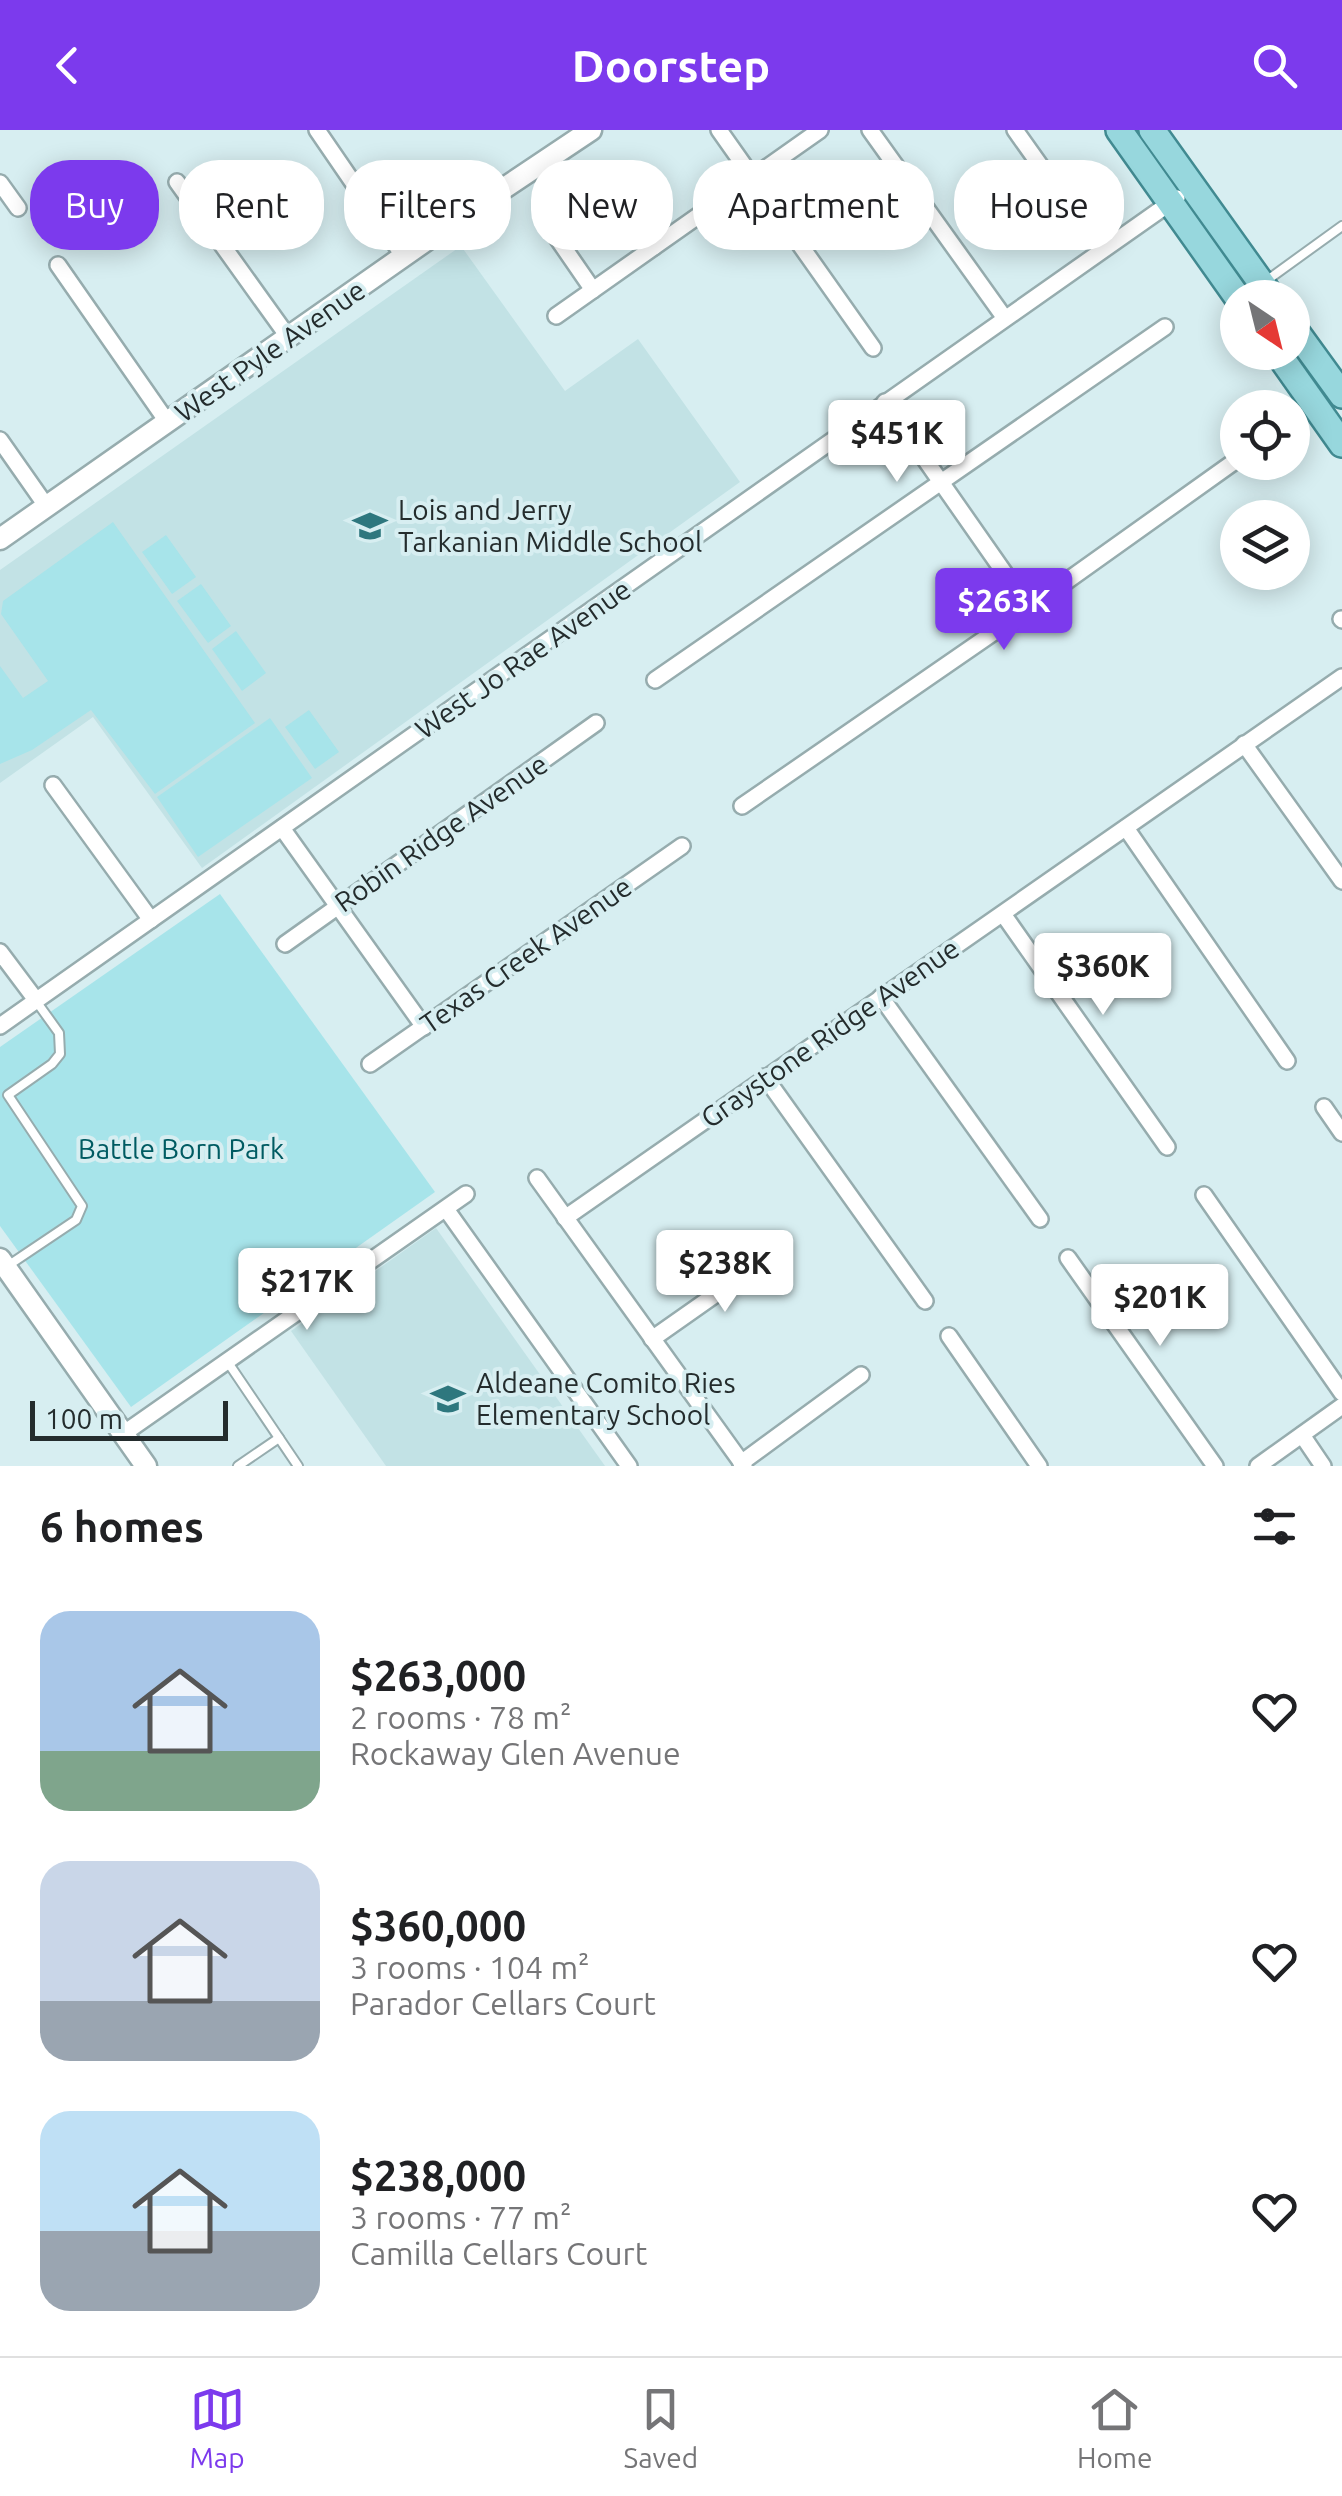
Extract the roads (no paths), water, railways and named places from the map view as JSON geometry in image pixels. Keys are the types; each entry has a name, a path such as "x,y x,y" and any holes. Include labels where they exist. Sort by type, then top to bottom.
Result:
{"main road":[{"path":"1119,130 1225,280"},
{"path":"1152,130 1260,280"},
{"path":"1310,351 1342,395"},
{"path":"1290,370 1341,440"}],"street":[{"path":"317,130 404,257"},
{"name":"West Pyle Avenue","path":"0,539 591,130"},
{"path":"719,130 741,160"},
{"path":"778,160 820,130"},
{"path":"870,130 1004,317"},
{"path":"1015,130 1036,160"},
{"path":"177,182 289,338"},
{"path":"0,184 18,208"},
{"name":"West Jo Rae Avenue","path":"0,1026 1193,187"},
{"path":"565,250 593,290"},
{"path":"556,316 650,250"},
{"path":"805,250 873,348"},
{"path":"58,265 168,423"},
{"path":"654,680 1165,327"},
{"path":"885,402 1030,608"},
{"path":"0,440 47,507"},
{"path":"742,806 1220,473"},
{"name":"Graystone Ridge Avenue","path":"566,1218 1342,677"},
{"name":"Robin Ridge Avenue","path":"285,944 596,723"},
{"path":"1244,744 1342,881"},
{"path":"52,785 152,920"},
{"path":"282,828 424,1026"},
{"path":"1126,828 1287,1061"},
{"name":"Texas Creek Avenue","path":"370,1064 682,846"},
{"path":"1003,914 1167,1147"},
{"path":"0,952 36,1000"},
{"path":"881,997 1040,1220"},
{"path":"765,1077 925,1300"},
{"path":"1324,1107 1342,1133"},
{"path":"537,1178 742,1464 861,1375"},
{"path":"123,1434 466,1194"},
{"path":"1204,1195 1342,1393"},
{"path":"446,1209 629,1466"},
{"path":"652,1339 773,1254"},
{"path":"1068,1258 1215,1466"},
{"path":"3,1263 146,1466"},
{"path":"949,1336 1040,1466"},
{"path":"1258,1466 1342,1406"},
{"path":"1302,1435 1323,1466"}],"lane":[{"path":"1279,280 1342,226"},
{"path":"3,1263 81,1213 79,1200 8,1095 60,1054 58,1033 36,1000"},
{"path":"227,1362 298,1466"},
{"path":"238,1466 280,1438"}],"place":[{"name":"Lois and Jerry Tarkanian Middle School","path":"370,526"},
{"name":"Aldeane Comito Ries Elementary School","path":"448,1399"}],"park label":[{"name":"Battle Born Park","path":"181,1149"}]}
